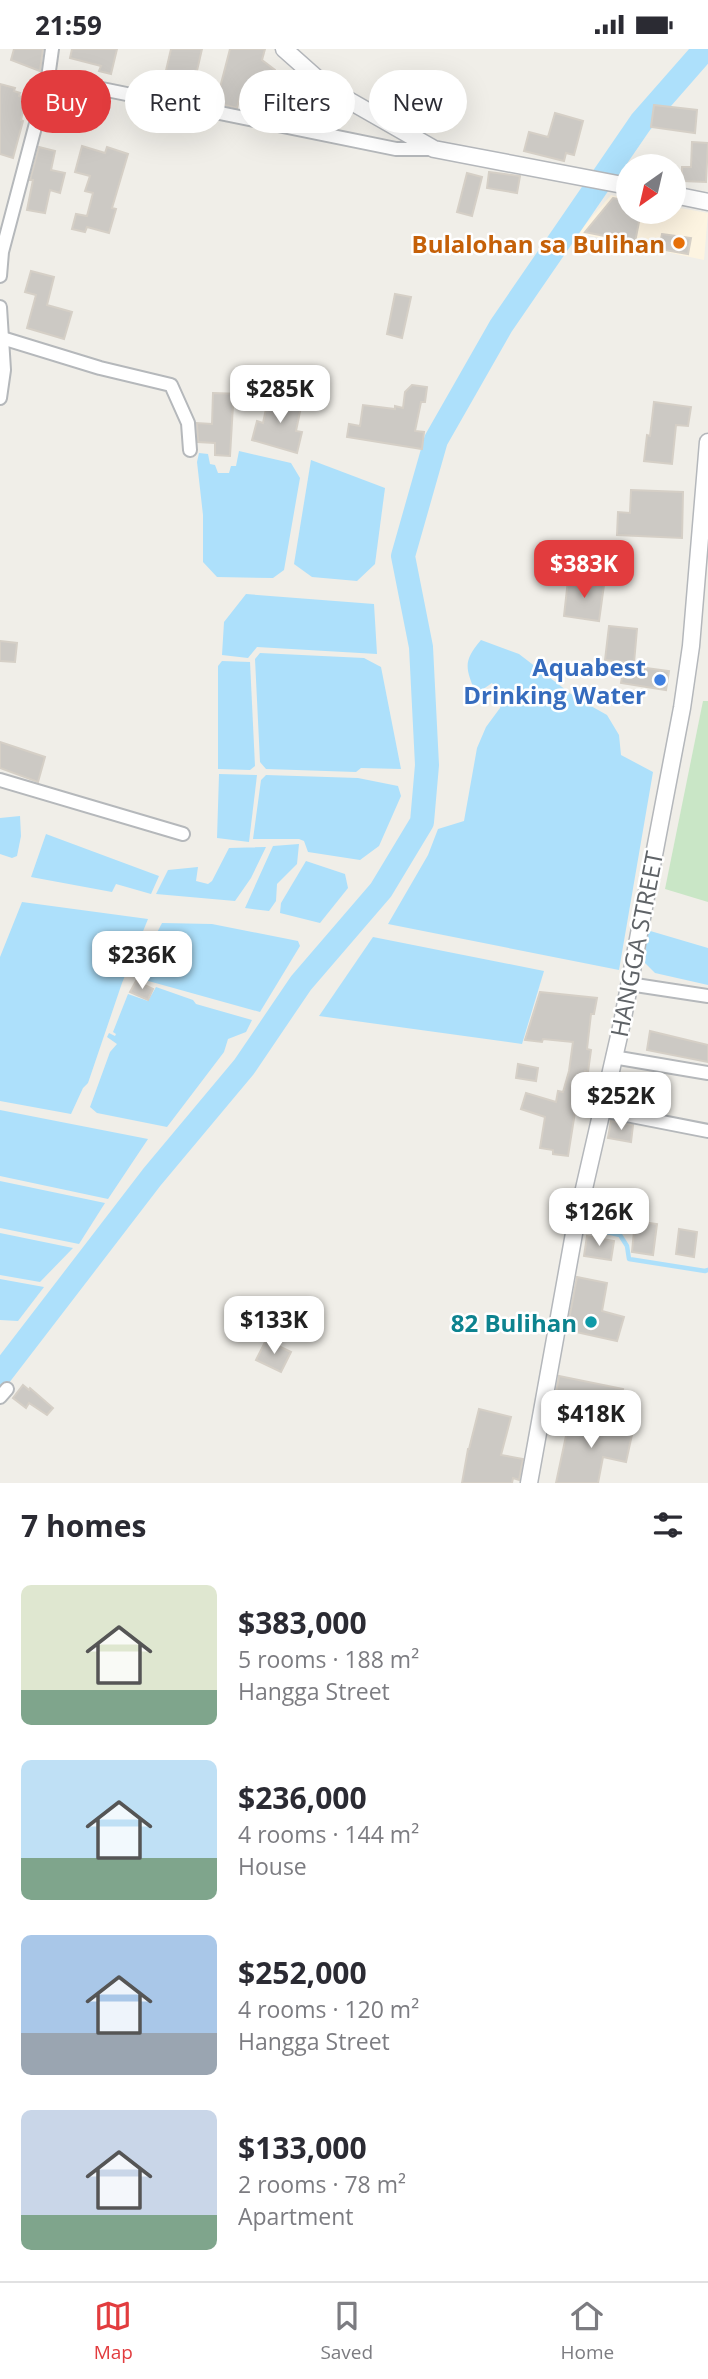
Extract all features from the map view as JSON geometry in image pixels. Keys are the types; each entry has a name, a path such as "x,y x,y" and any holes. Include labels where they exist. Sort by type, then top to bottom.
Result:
{"street":[{"path":"49,70 52,49"},
{"path":"284,49 329,89 434,149"},
{"path":"111,91 397,149 434,149 616,184"},
{"path":"0,276 2,253 33,133"},
{"path":"686,197 708,202"},
{"path":"0,307 4,370 0,398"},
{"path":"2,338 100,368 171,385 188,423 190,450"},
{"name":"HANGGA STREET","path":"528,1483 575,1228 629,984 691,646 708,442"},
{"path":"0,780 183,834"},
{"path":"629,984 708,996"},
{"path":"613,1057 708,1073"},
{"path":"601,1110 708,1131"}],"shaded area":[{"path":"611,195 616,196 616,224 686,224 686,209 708,213 704,260 578,233"}],"green space":[{"path":"703,701 708,701 708,902 665,889"}],"water":[{"path":"239,451 291,463 300,478 284,570 273,578 217,577 203,562 203,515 197,462 199,453 208,454 210,464 215,465 218,473 229,473 231,466 236,466"},
{"path":"311,460 385,488 375,564 357,581 312,577 294,564"},
{"path":"246,594 374,604 377,654 257,647 248,658 222,655 224,622"},
{"path":"481,640 519,654 575,697 607,715 619,735 621,755 653,772 619,970 388,924 428,855 438,829 464,821 477,748 486,727 500,708 502,698 492,683 476,694 470,678 468,660"},
{"path":"260,653 364,658 381,667 401,769 361,768 356,772 266,769 260,762 255,659"},
{"path":"222,661 250,662 255,766 250,770 218,769 218,666"},
{"path":"219,774 257,775 249,842 217,838"},
{"path":"266,775 358,778 398,786 401,796 379,846 360,860 308,852 304,841 299,839 253,839 261,780"},
{"path":"20,816 21,836 17,856 12,858 0,854 0,818"},
{"path":"46,834 159,876 151,894 116,884 112,892 31,877"},
{"path":"299,844 297,864 277,884 276,901 269,911 245,908 273,846"},
{"path":"266,847 251,878 235,901 156,894 168,870 198,867 196,881 208,884 229,848"},
{"path":"306,861 345,874 348,888 320,923 280,913 281,903"},
{"path":"22,902 148,919 122,983 88,1083 71,1114 0,1101 0,957"},
{"path":"162,923 212,924 298,941 300,946 260,1012 134,977"},
{"path":"647,930 708,948 708,985 655,973 645,963"},
{"path":"373,937 544,971 522,1044 319,1016"},
{"path":"156,987 193,1000 196,1004 252,1020 246,1032 228,1039 224,1052 167,1127 97,1113 90,1107 110,1052 117,1044 107,1037 109,1033 115,1036 116,1034 113,1032 128,994 148,1001"},
{"path":"0,1110 148,1139 108,1199 0,1176"},
{"path":"0,1181 105,1203 79,1244 0,1228"},
{"path":"0,1233 73,1248 40,1282 0,1275"},
{"path":"0,1279 44,1287 18,1321 0,1320"}],"building":[{"path":"14,49 43,49 40,70 11,60"},
{"path":"72,49 117,49 111,74 111,70 99,70 101,66 70,58"},
{"path":"171,49 202,49 197,70 166,70"},
{"path":"230,49 265,49 262,60 275,70 239,70 237,108 225,105 225,70"},
{"path":"0,84 15,88 14,91 20,93 21,128 13,158 0,154"},
{"path":"654,105 697,110 695,133 651,127"},
{"path":"555,113 583,121 574,155 566,153 564,161 524,151 529,132 548,137"},
{"path":"692,142 708,143 706,182 686,181 686,167 691,167"},
{"path":"82,146 105,153 107,147 128,154 112,208 116,209 109,233 87,227 85,232 72,229 76,214 87,216 93,193 85,191 90,176 75,172"},
{"path":"39,147 55,151 51,170 65,173 60,193 50,190 45,213 27,210 33,180 30,180"},
{"path":"489,172 520,176 517,193 487,188"},
{"path":"467,173 482,177 472,216 457,212"},
{"path":"613,198 616,199 616,224 639,224 635,242 585,232"},
{"path":"662,234 691,238 688,254 659,249"},
{"path":"31,271 54,277 47,305 72,312 64,339 27,328 36,295 25,292"},
{"path":"395,294 411,297 402,338 387,334"},
{"path":"412,385 427,387 415,431 424,432 422,449 347,437 349,424 360,426 363,405 403,408 405,392"},
{"path":"213,393 242,394 242,405 233,405 230,456 215,455 215,443 198,442 197,423 212,424"},
{"path":"269,395 302,402 296,431 302,432 297,453 252,440 257,421 263,423"},
{"path":"654,402 691,407 688,426 676,425 672,464 644,461"},
{"path":"631,490 683,492 682,538 617,535 618,512 630,513"},
{"path":"568,580 604,585 599,621 564,616"},
{"path":"609,626 637,629 634,663 605,660"},
{"path":"0,641 17,643 15,662 0,661"},
{"path":"624,665 669,671 666,690 621,683"},
{"path":"0,742 45,757 38,782 0,768"},
{"path":"136,981 153,989 148,1000 130,992"},
{"path":"540,992 597,998 594,1014 591,1014 587,1049 591,1050 588,1072 585,1071 576,1106 568,1156 553,1154 553,1150 540,1148 545,1117 521,1109 526,1093 556,1102 558,1091 563,1092 569,1071 573,1042 525,1040"},
{"path":"650,1031 708,1045 708,1062 647,1050"},
{"path":"518,1064 538,1068 536,1081 516,1078"},
{"path":"618,1086 640,1089 637,1108 614,1104"},
{"path":"611,1121 633,1125 631,1142 608,1138"},
{"path":"635,1221 657,1224 653,1255 632,1252"},
{"path":"679,1229 697,1232 694,1257 676,1254"},
{"path":"587,1236 614,1241 611,1260 584,1256"},
{"name":"82 Bulihan","path":"577,1277 607,1283 602,1311 624,1317 617,1341 567,1330"},
{"path":"266,1340 291,1352 281,1372 256,1360"},
{"path":"559,1376 623,1389 618,1405 556,1393"},
{"path":"23,1385 53,1408 47,1415 29,1403 26,1408 13,1398"},
{"path":"479,1409 511,1417 501,1455 523,1459 519,1480 513,1478 512,1483 462,1483"},
{"path":"570,1417 633,1430 626,1462 603,1457 598,1483 556,1483"}],"waterway":[{"path":"0,1375 152,1177 244,1067 301,983 381,890 422,822 427,765 421,647 403,556 436,440 501,326 641,122 705,49"},
{"path":"580,1226 620,1235 627,1246 629,1259 708,1270"}],"place":[{"name":"Bulalohan sa Bulihan","path":"679,243"},
{"name":"Aquabest Drinking Water","path":"660,680"},
{"name":"82 Bulihan","path":"591,1322"}]}
